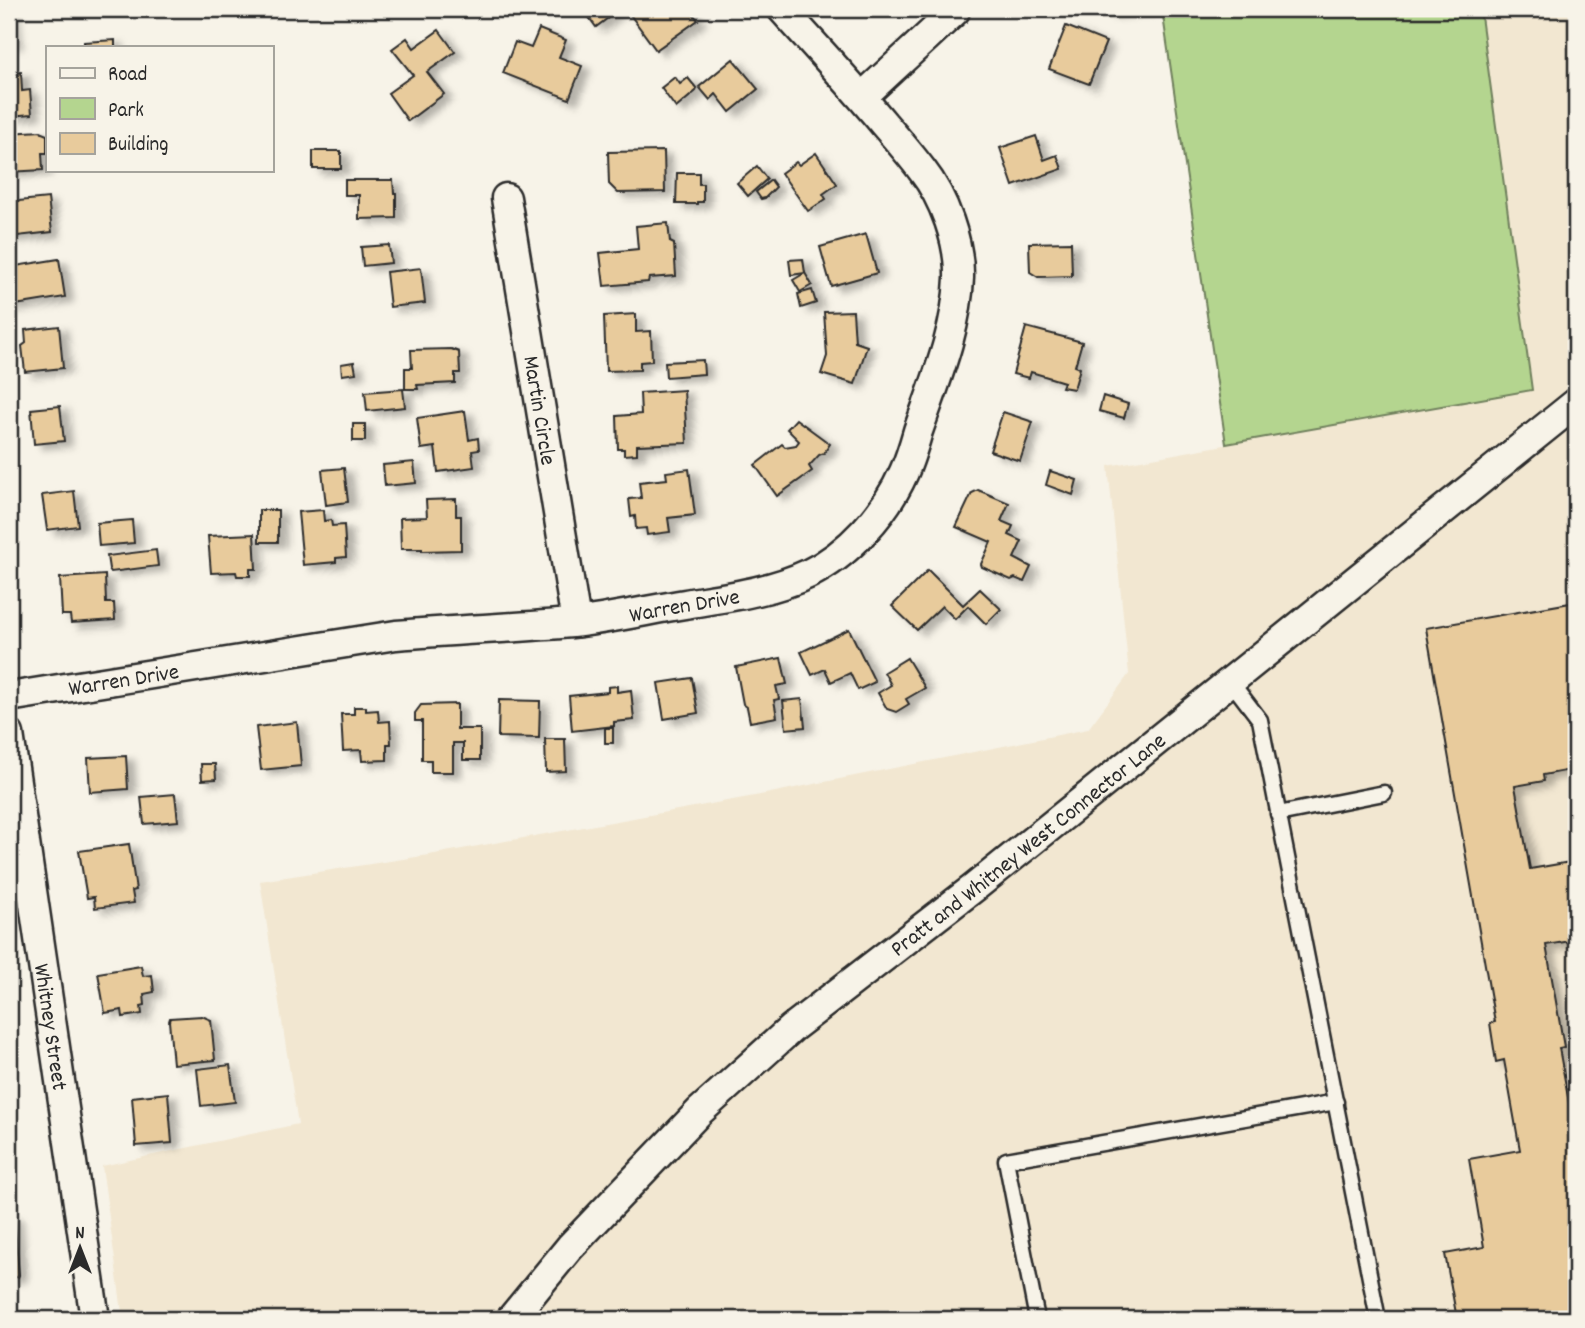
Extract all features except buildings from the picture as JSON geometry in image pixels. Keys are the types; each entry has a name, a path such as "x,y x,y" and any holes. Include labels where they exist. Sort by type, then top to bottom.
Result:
{"street":[{"name":"Warren Drive","path":"9,697 397,635 576,622 733,596 808,574 841,553 867,528 889,500 904,472 945,354 955,316 959,276 956,242 944,209 924,173 862,97 782,9"},
{"path":"862,97 955,11"},
{"name":"Martin Circle","path":"506,198 576,622"},
{"name":"Pratt and Whitney West Connector Lane","path":"511,1319 570,1247 681,1130 792,1028 975,887 1576,403"},
{"name":"Whitney Street","path":"9,734 95,1319"}],"lane":[{"path":"1231,682 1260,720 1378,1319"},
{"path":"1278,814 1384,793"},
{"path":"1037,1319 1006,1160 1336,1102"}],"shaded area":[{"path":"1480,9 1576,9 1576,1319 123,1319 102,1166 298,1124 260,881 429,855 760,795 1088,729 1129,674 1108,466 1531,390"}],"green space":[{"path":"1162,9 1480,9 1532,390 1226,444"}]}
